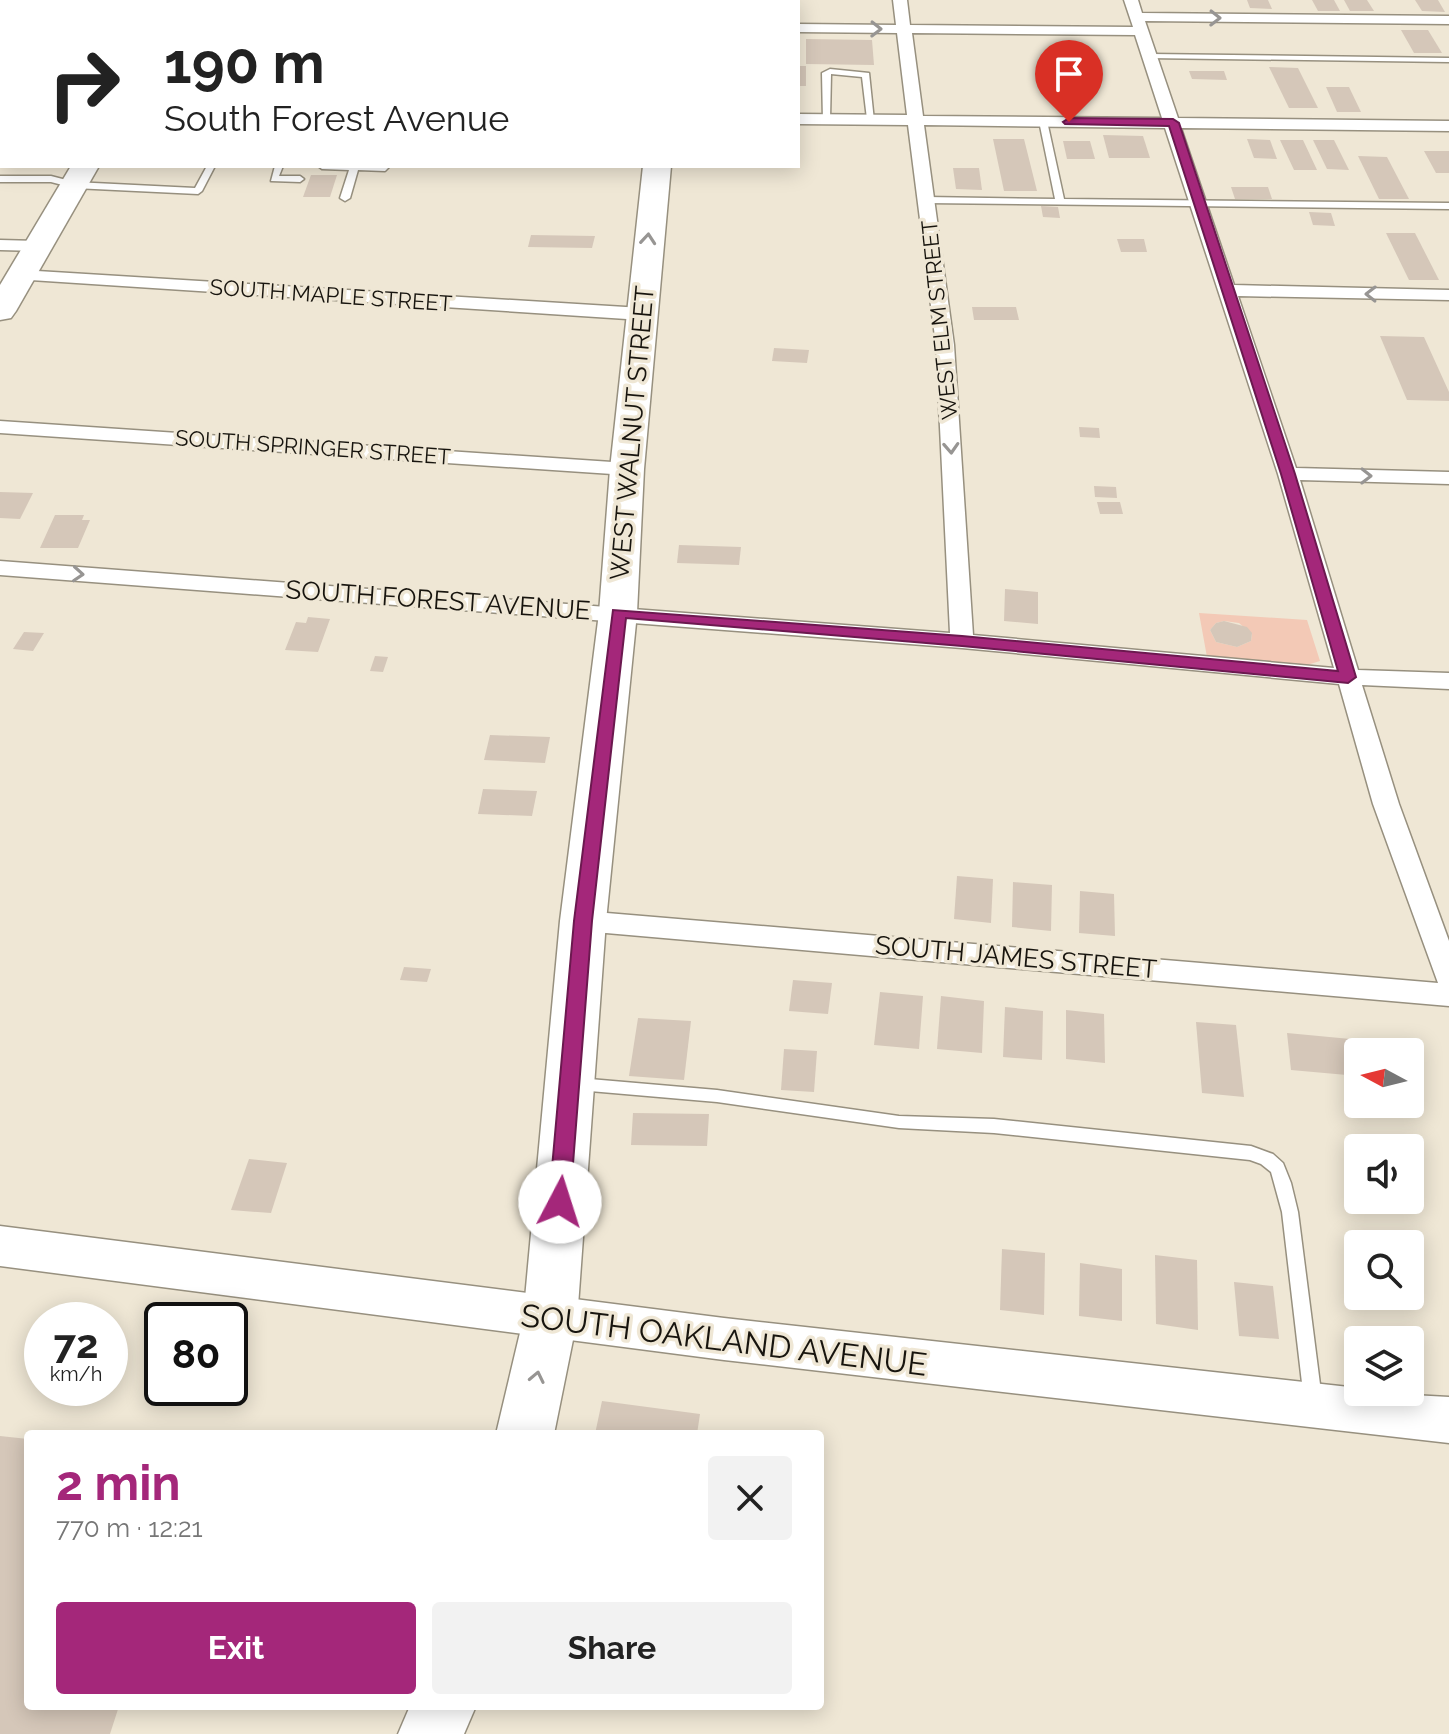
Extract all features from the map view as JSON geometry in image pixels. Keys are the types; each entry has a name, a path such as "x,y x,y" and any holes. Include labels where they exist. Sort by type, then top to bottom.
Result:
{"highway":[{"name":"WEST WALNUT STREET","path":"526,1430 550,1320 583,921 618,613 627,469 657,168"},
{"path":"0,311 80,176"},
{"path":"430,1734 442,1710"}],"street":[{"name":"WEST ELM STREET","path":"900,0 945,345 962,641"},
{"path":"1136,16 1288,474 1386,804 1449,979"},
{"path":"800,28 903,29 1136,16 1449,20"},
{"path":"800,119 1449,126"},
{"path":"0,245 38,246"},
{"name":"SOUTH MAPLE STREET","path":"21,275 642,314"},
{"path":"1228,290 1449,295"},
{"name":"SOUTH SPRINGER STREET","path":"0,427 627,469"},
{"path":"1288,474 1449,478"},
{"name":"SOUTH FOREST AVENUE","path":"0,568 618,613 1348,677 1449,681"},
{"name":"SOUTH JAMES STREET","path":"583,921 1449,995"},
{"name":"SOUTH OAKLAND AVENUE","path":"0,1246 550,1320 1449,1420"}],"lane":[{"path":"1151,56 1449,60"},
{"path":"826,119 826,73 830,71 866,75 871,119"},
{"path":"1043,121 1060,200"},
{"path":"0,179 80,176 198,191 210,168"},
{"path":"278,168 274,179 300,179"},
{"path":"345,198 354,168"},
{"path":"927,200 1449,206"},
{"path":"570,1084 717,1096 899,1122 994,1126 1251,1153 1267,1159 1277,1168 1290,1212 1314,1407"}],"shaded area":[{"path":"1199,613 1307,620 1320,661 1307,665 1207,657","holes":["1216,623 1239,623 1252,634 1251,641 1237,647 1216,642 1210,630"]}],"building":[{"path":"1247,0 1268,0 1272,9 1250,8"},
{"path":"1312,0 1334,0 1340,11 1318,11"},
{"path":"1344,0 1367,0 1374,11 1350,11"},
{"path":"1415,0 1438,0 1445,12 1422,11"},
{"path":"1401,30 1428,30 1442,53 1414,53"},
{"path":"806,39 872,40 874,65 806,64"},
{"path":"800,66 806,66 806,86 800,86"},
{"path":"1269,67 1298,68 1318,108 1289,108"},
{"path":"1189,71 1224,71 1227,80 1192,79"},
{"path":"1326,87 1349,87 1361,112 1337,112"},
{"path":"1103,135 1143,136 1150,158 1109,158"},
{"path":"993,139 1024,139 1037,191 1004,191"},
{"path":"1247,139 1270,140 1277,159 1254,158"},
{"path":"1280,140 1303,140 1317,170 1294,170"},
{"path":"1313,140 1334,140 1349,170 1327,169"},
{"path":"1063,141 1090,141 1095,159 1067,159"},
{"path":"1424,151 1449,151 1449,173 1436,173"},
{"path":"1358,156 1387,157 1409,199 1379,199"},
{"path":"953,168 979,168 982,190 956,189"},
{"path":"311,175 337,175 330,197 303,197"},
{"path":"1231,187 1268,187 1272,199 1235,199"},
{"path":"1041,206 1058,207 1060,218 1043,217"},
{"path":"1309,212 1331,213 1335,226 1313,225"},
{"path":"1386,233 1415,233 1439,280 1409,280"},
{"path":"531,235 595,236 592,248 528,247"},
{"path":"1117,239 1144,239 1147,252 1121,252"},
{"path":"972,307 1016,307 1019,320 974,320"},
{"path":"1380,336 1424,337 1449,392 1449,401 1407,400"},
{"path":"774,348 809,350 807,363 772,361"},
{"path":"1079,427 1099,428 1100,438 1080,437"},
{"path":"1094,486 1116,487 1117,498 1095,497"},
{"path":"0,492 33,493 20,519 0,518"},
{"path":"1097,502 1120,502 1123,514 1100,514"},
{"path":"55,515 84,515 82,520 90,520 78,548 40,548"},
{"path":"679,545 741,547 739,565 677,563"},
{"path":"1005,589 1038,592 1038,624 1004,621"},
{"path":"308,617 330,619 318,652 285,650 296,622 306,623"},
{"path":"1224,621 1247,627 1252,633 1251,641 1237,647 1216,642 1210,630 1216,623"},
{"path":"24,632 44,633 33,651 13,649"},
{"path":"375,656 388,657 383,672 370,671"},
{"path":"490,735 550,737 545,763 484,760"},
{"path":"483,789 537,791 532,816 478,814"},
{"path":"957,876 993,879 991,923 954,919"},
{"path":"1013,882 1052,885 1051,931 1012,927"},
{"path":"1080,891 1114,894 1115,936 1079,933"},
{"path":"404,967 431,969 427,982 400,980"},
{"path":"793,980 832,983 828,1014 789,1011"},
{"path":"880,992 923,996 919,1049 874,1045"},
{"path":"941,996 984,1001 982,1053 937,1049"},
{"path":"1005,1007 1043,1011 1042,1060 1003,1057"},
{"path":"1066,1010 1104,1014 1105,1063 1066,1059"},
{"path":"638,1018 691,1021 684,1080 629,1076"},
{"path":"1196,1022 1236,1025 1244,1097 1202,1093"},
{"path":"1287,1033 1344,1038 1344,1075 1291,1070"},
{"path":"784,1049 817,1051 814,1092 781,1090"},
{"path":"633,1113 709,1114 707,1146 631,1145"},
{"path":"249,1159 287,1163 271,1213 231,1210"},
{"path":"1002,1249 1045,1253 1044,1315 1000,1310"},
{"path":"1155,1255 1197,1260 1198,1330 1156,1324"},
{"path":"1080,1263 1122,1269 1122,1321 1079,1316"},
{"path":"1234,1282 1273,1286 1279,1339 1239,1336"},
{"path":"602,1401 700,1414 698,1430 596,1430"},
{"path":"0,1436 24,1439 24,1710 118,1710 110,1734 0,1734"}],"route":[{"path":"560,1202 583,921 618,613 1348,677 1288,474 1173,123 1069,122"}]}
